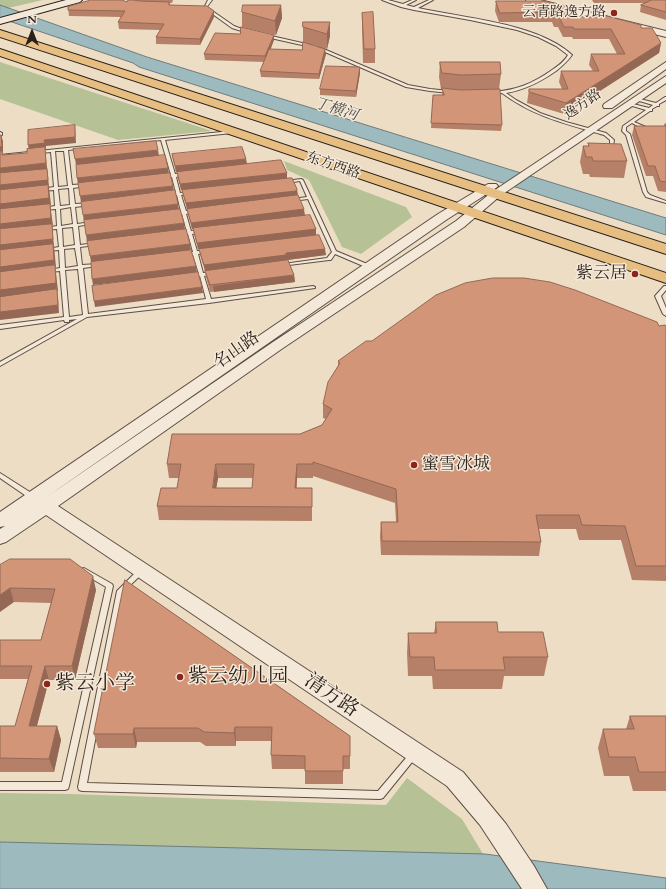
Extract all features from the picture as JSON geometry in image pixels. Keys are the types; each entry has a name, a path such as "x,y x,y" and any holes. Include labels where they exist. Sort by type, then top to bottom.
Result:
{"main road":[{"path":"0,23 61,0"},
{"path":"30,11 76,0"},
{"name":"东方西路","path":"0,23 496,189 666,249"},
{"name":"东方西路","path":"0,52 666,278"}],"street":[{"path":"530,0 666,34"},
{"path":"549,0 666,29"},
{"name":"逸方路","path":"496,189 517,170 666,65"},
{"name":"逸方路","path":"496,189 528,173 666,79"},
{"name":"名山路","path":"0,538 40,502 370,267 458,208 496,189"},
{"name":"名山路","path":"0,521 40,502 460,224 496,189"},
{"name":"清方路","path":"40,502 455,779 478,804 510,847 535,889"}],"lane":[{"path":"205,7 210,0"},
{"path":"384,0 402,6 529,32 565,49 570,55 567,61 536,83 524,88 503,92 484,93"},
{"path":"402,6 414,0"},
{"path":"414,8 431,0"},
{"path":"197,6 205,7 234,27 250,32"},
{"path":"263,35 318,48 407,86 453,92"},
{"path":"503,92 514,102 530,111 610,137 612,140 611,149 604,144"},
{"path":"666,98 651,110 624,127 624,131 628,134 645,192 648,196 666,202"},
{"path":"634,102 658,105"},
{"path":"634,102 651,110"},
{"path":"632,122 645,128 645,133"},
{"path":"0,156 233,132"},
{"path":"163,139 208,300"},
{"path":"66,149 86,316"},
{"path":"53,150 68,318 65,328"},
{"path":"160,159 175,158"},
{"path":"68,169 76,168"},
{"path":"47,173 55,172"},
{"path":"157,178 188,174"},
{"path":"278,183 301,180 334,252 370,267"},
{"path":"35,191 94,185"},
{"path":"163,196 194,192"},
{"path":"285,201 309,198"},
{"path":"36,210 95,203"},
{"path":"168,214 199,211"},
{"path":"310,218 318,217"},
{"path":"37,230 98,222"},
{"path":"174,234 204,231"},
{"path":"319,238 327,237"},
{"path":"39,251 100,243"},
{"path":"180,255 210,251"},
{"path":"276,265 329,259 334,252"},
{"path":"42,272 103,264"},
{"path":"185,277 216,273"},
{"path":"666,286 658,296 666,314"},
{"path":"0,327 313,287"},
{"path":"83,290 91,289"},
{"path":"59,294 66,293"},
{"path":"0,364 86,316"},
{"path":"0,475 40,502"},
{"path":"0,786 65,786 110,586 80,568"},
{"path":"142,570 120,592 82,787 380,795 416,752"}],"green space":[{"path":"0,0 43,0 0,10"},
{"path":"0,62 212,131 118,140 0,99"},
{"path":"284,161 406,207 412,217 361,254 342,247 309,180 287,170"},
{"path":"407,778 462,819 504,889 0,889 0,793 71,794 386,805"}],"water":[{"path":"0,5 147,57 666,218 666,235 139,67 133,63 0,18"},
{"path":"0,842 485,854 666,878 666,889 0,889"}],"building":[{"path":"91,0 169,2 169,5 207,6 214,11 200,39 156,37 164,24 118,22 125,11 68,10 68,7"},
{"path":"652,0 666,0 666,12 641,5"},
{"path":"496,1 544,1 574,8 573,12 570,12 572,17 604,17 603,15 641,25 641,28 652,28 661,43 566,103 529,92 529,89 568,89 561,71 599,71 591,54 625,54 611,29 574,29 573,27 564,27 559,17 555,17 553,12 500,13"},
{"path":"243,5 281,5 275,21 242,12"},
{"path":"373,12 375,49 364,49 362,13"},
{"path":"303,22 330,22 327,34 303,27"},
{"path":"241,27 274,35 265,56 204,54 215,33 240,34"},
{"path":"303,42 325,49 319,74 260,71 269,49 302,50"},
{"path":"440,62 500,62 501,74 461,75 442,73"},
{"path":"326,66 360,67 356,91 320,89"},
{"path":"442,88 460,90 500,89 502,125 431,123 433,95 444,95"},
{"path":"75,125 75,137 44,140 45,143 28,145 28,130"},
{"path":"634,126 666,126 666,182 660,181 655,166 648,166"},
{"path":"0,135 2,146 0,147"},
{"path":"156,141 158,150 75,159 73,149"},
{"path":"588,143 621,144 627,161 593,161 592,157 586,157 583,146 589,146"},
{"path":"45,147 46,163 0,168 0,151 2,151 2,155 27,153 27,149"},
{"path":"242,147 246,159 175,166 172,154"},
{"path":"165,155 168,168 77,178 76,165"},
{"path":"281,160 287,173 180,184 177,172"},
{"path":"47,169 48,180 0,185 0,173"},
{"path":"170,173 173,186 80,196 78,183"},
{"path":"292,178 297,189 296,191 186,203 182,190"},
{"path":"48,185 49,198 0,204 0,190"},
{"path":"175,190 178,204 83,215 81,202"},
{"path":"298,195 304,209 191,223 187,209"},
{"path":"50,204 51,218 0,224 0,209"},
{"path":"180,209 184,223 86,235 84,220"},
{"path":"310,215 316,229 197,243 193,228"},
{"path":"52,224 53,239 0,245 0,229"},
{"path":"186,229 190,244 90,256 87,241"},
{"path":"319,235 325,249 204,265 199,249"},
{"path":"53,244 54,260 0,267 0,250"},
{"path":"191,250 196,266 92,279 91,262"},
{"path":"288,260 294,275 210,285 205,271"},
{"path":"55,265 56,283 0,290 0,272"},
{"path":"198,272 202,287 94,301 92,286"},
{"path":"493,278 524,278 550,282 575,290 657,322 659,326 666,326 666,566 636,566 625,526 582,525 579,515 536,515 541,542 382,541 381,522 398,522 396,489 313,462 313,464 297,464 295,488 312,488 312,507 157,506 161,488 177,488 181,464 167,464 172,434 300,434 322,425 332,409 323,404 328,382 340,363 338,361 366,341 372,341 436,295 465,283","holes":["216,464 254,464 252,488 213,488"]},
{"path":"57,289 58,305 0,312 0,297"},
{"path":"10,559 70,559 93,576 72,666 45,666 29,726 57,726 49,759 0,758 0,726 15,726 32,666 0,666 0,640 41,640 55,589 10,588 0,595 0,565"},
{"path":"125,580 350,736 350,756 343,756 343,771 305,771 305,756 271,755 272,727 235,727 234,733 204,732 198,728 134,728 133,734 94,734"},
{"path":"436,622 497,622 498,632 543,632 548,657 503,657 505,670 435,670 434,657 410,657 408,633 436,633"},
{"path":"630,716 666,716 666,772 639,772 635,757 609,757 603,729 634,729"}],"place":[{"name":"云青路逸方路","path":"614,13"},
{"name":"紫云居","path":"635,274"},
{"name":"蜜雪冰城","path":"414,465"},
{"name":"紫云幼儿园","path":"180,677"},
{"name":"紫云小学","path":"47,684"}],"water label":[{"name":"丁横河","path":"336,110"}]}
